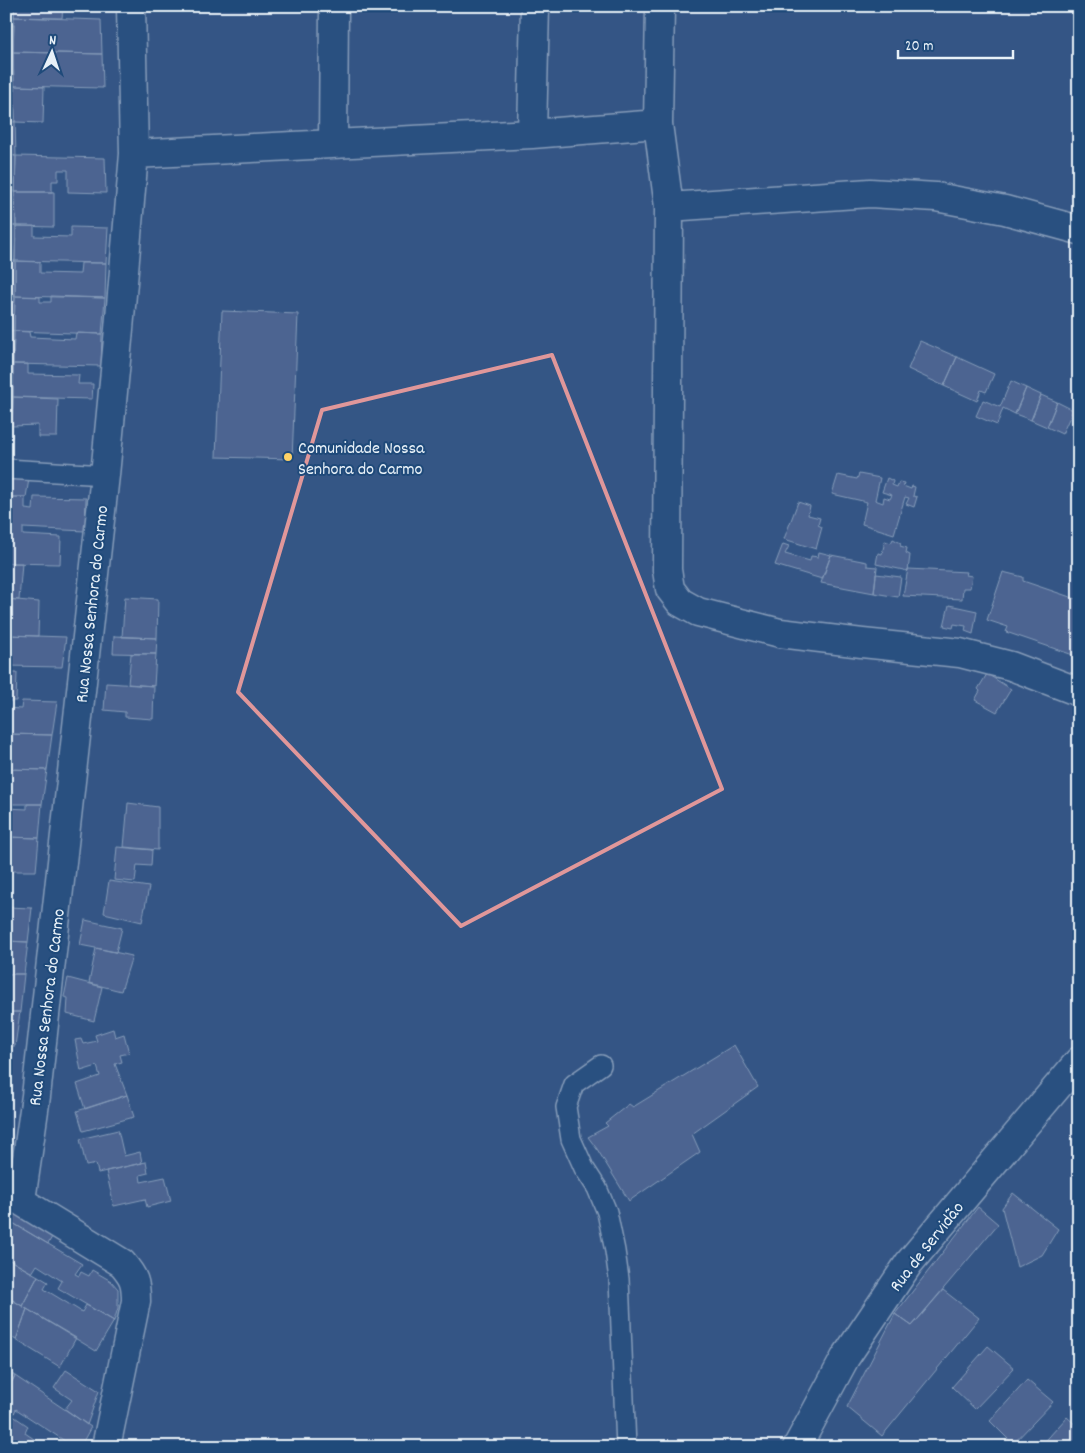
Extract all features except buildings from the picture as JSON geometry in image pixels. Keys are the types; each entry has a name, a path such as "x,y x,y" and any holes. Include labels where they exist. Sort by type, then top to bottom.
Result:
{"street":[{"name":"Rua Nossa Senhora do Carmo","path":"14,1196 36,1096 105,475 134,154 131,6"},
{"path":"333,144 334,6"},
{"path":"532,134 534,6"},
{"path":"660,6 658,124 669,207 667,570 670,589 680,602 698,612 780,633 960,653 1011,666 1079,692"},
{"path":"134,154 532,134 658,124"},
{"path":"669,207 870,193 936,197 1005,210 1079,230"},
{"name":"Rua de Servidão","path":"798,1447 845,1358 909,1263 1079,1061"},
{"path":"14,1196 122,1263 132,1275 136,1289 136,1301 106,1447"}],"lane":[{"path":"6,469 105,475"},
{"path":"601,1065 574,1084 566,1107 571,1139 584,1168 597,1188 607,1212 615,1251 619,1279 626,1447"}],"highlighted area":[{"path":"552,355 722,789 461,926 238,692 322,410"}],"place":[{"name":"Comunidade Nossa Senhora do Carmo","path":"288,457"}]}
